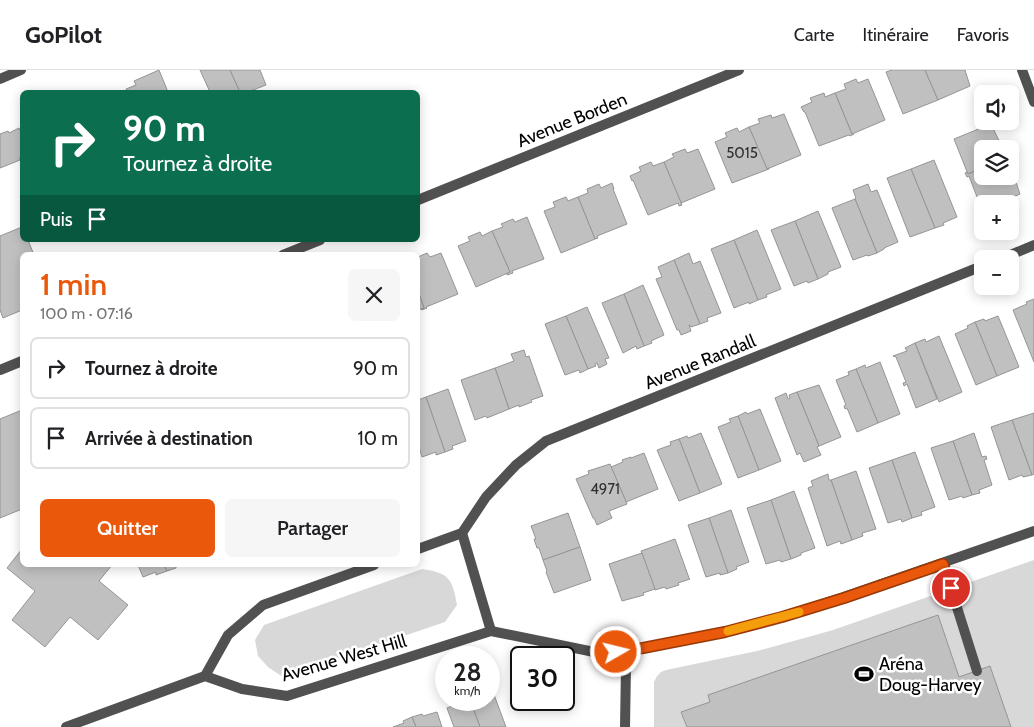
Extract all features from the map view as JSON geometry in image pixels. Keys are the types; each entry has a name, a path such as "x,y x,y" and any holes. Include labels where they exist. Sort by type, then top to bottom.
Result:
{"street":[{"path":"0,79 21,70"},
{"name":"Avenue Borden","path":"420,199 739,70"},
{"path":"1022,70 1034,102"},
{"path":"290,252 315,242"},
{"path":"1019,252 1034,246"},
{"name":"Avenue Randall","path":"462,533 486,497 516,465 546,441 974,269"},
{"path":"0,370 20,362"},
{"name":"Avenue West Hill","path":"205,676 242,689 287,696 490,631 599,653 625,651 725,632 782,617 844,598 1034,531"},
{"path":"420,548 462,533 490,631"},
{"path":"943,564 977,671"},
{"path":"66,727 205,676 228,635 263,605 368,567"},
{"path":"625,651 625,727"}],"shaded area":[{"path":"1034,560 1034,727 654,727 654,682 661,672 757,651 833,630"},
{"path":"422,569 444,575 451,583 457,605 445,622 283,677 268,667 258,656 255,640 264,625"}],"building":[{"path":"159,70 167,90 126,90 136,85 134,81"},
{"path":"200,70 230,70 239,90 209,90"},
{"path":"230,70 260,70 266,85 253,90 239,90"},
{"path":"892,70 925,70 938,100 903,114 886,72"},
{"path":"925,70 965,70 970,86 938,100"},
{"path":"856,79 858,83 868,79 885,120 852,134 835,93 846,89 844,84"},
{"path":"824,93 825,97 835,93 852,134 854,134 819,146 805,112 801,107 812,102 810,98"},
{"path":"784,114 801,155 767,169 749,127 760,123 758,119 771,115 772,118"},
{"path":"749,127 767,169 769,169 732,183 715,142 727,137 725,133 737,128 739,132"},
{"path":"19,128 20,130 20,160 0,168 0,134 8,131 9,133"},
{"path":"976,130 994,130 999,140 974,140 974,171 968,174 954,139"},
{"path":"685,149 687,153 698,149 715,189 681,203 664,162 674,157 672,154"},
{"path":"934,160 957,217 935,228 911,169"},
{"path":"651,162 653,166 664,162 682,205 679,206 678,203 648,215 630,176 641,171 639,167"},
{"path":"911,169 935,228 910,237 887,178"},
{"path":"974,171 974,185 1017,185 1020,194 976,195 969,176 967,177 965,173 967,172 968,174"},
{"path":"612,183 627,224 597,236 598,238 595,239 578,197 588,193 587,189 599,184 601,188"},
{"path":"868,184 871,192 877,190 898,242 877,253 853,190"},
{"path":"566,197 568,201 578,197 595,239 561,253 544,211 555,207 553,202"},
{"path":"855,199 877,253 853,260 832,208"},
{"path":"818,211 841,267 828,272 828,274 818,279 795,221"},
{"path":"527,217 544,259 512,271 513,273 507,275 510,272 492,231 503,227 501,224 513,219 515,222"},
{"path":"795,221 818,279 794,286 771,230"},
{"path":"20,228 20,242 29,242 33,252 20,252 20,311 3,318 0,310 0,236"},
{"path":"757,230 781,289 758,300 734,240"},
{"path":"492,231 510,272 476,287 458,246 470,241 468,237 480,232 482,236"},
{"path":"734,240 758,300 734,308 711,249"},
{"path":"427,253 430,257 441,253 458,294 422,310 424,308 420,297 420,256"},
{"path":"689,253 693,264 700,261 721,313 707,318 708,321 700,324 674,260"},
{"path":"674,260 700,324 691,327 689,325 691,331 681,335 679,330 677,330 656,279 662,277 658,267"},
{"path":"643,285 664,335 644,346 624,294"},
{"path":"624,294 644,346 637,349 636,346 623,353 602,303"},
{"path":"420,297 424,308 420,309"},
{"path":"1034,299 1034,362 1013,310"},
{"path":"587,307 609,358 605,359 607,364 599,368 597,363 595,364 596,366 588,369 566,316"},
{"path":"566,316 588,369 580,373 579,370 565,375 545,324"},
{"path":"998,316 1019,367 997,376 975,322 984,319 985,321"},
{"path":"975,322 997,376 976,385 955,334 968,328 967,326"},
{"path":"939,336 962,392 939,402 915,343 925,339 926,342"},
{"path":"915,343 937,399 916,408 907,384 904,386 903,383 906,382 896,357 893,356 907,351 905,348"},
{"path":"524,350 526,357 529,356 543,396 519,407 519,405 509,409 495,368 514,361 511,354"},
{"path":"880,362 900,414 878,423 856,369 865,365 866,368"},
{"path":"495,368 509,409 487,418 486,416 475,420 461,380"},
{"path":"856,369 878,423 857,432 847,408 845,409 844,406 846,405 836,380 849,375 848,372"},
{"path":"819,385 841,437 819,446 797,392"},
{"path":"448,389 466,441 452,446 453,449 445,452 426,397"},
{"path":"797,392 821,455 804,462 800,453 797,455 775,398 786,393 788,399 790,398 789,395"},
{"path":"426,397 445,452 436,455 436,452 422,457 420,450 420,399"},
{"path":"760,409 781,461 759,470 738,416"},
{"path":"20,411 20,510 0,518 0,419"},
{"path":"1034,413 1034,474 1032,475 1012,420"},
{"path":"738,416 759,470 738,478 718,427 731,422 729,419"},
{"path":"1012,420 1032,475 1023,477 1022,475 1009,480 991,427"},
{"path":"701,433 722,484 700,493 679,439"},
{"path":"974,433 982,457 986,456 987,459 984,460 992,485 979,490 980,493 972,495 953,441"},
{"path":"679,439 700,493 679,501 657,450 671,445 670,442"},
{"path":"953,441 972,495 949,500 931,448"},
{"path":"915,452 935,507 921,512 922,515 912,518 892,460"},
{"path":"644,453 658,489 626,502 611,467 623,462 622,460"},
{"path":"892,460 912,518 902,522 901,519 888,523 869,468"},
{"path":"610,464 627,504 609,511 612,518 597,525 576,479 589,474 588,471"},
{"path":"856,471 876,529 862,533 863,536 852,540 831,480"},
{"path":"828,474 852,540 841,544 840,541 827,546 808,488 813,486 811,481"},
{"path":"794,491 815,548 791,559 771,500"},
{"path":"771,500 791,559 766,564 747,508"},
{"path":"731,510 749,562 736,567 737,569 728,573 709,518"},
{"path":"568,513 580,547 543,560 539,548 537,548 531,526"},
{"path":"709,518 728,573 706,577 688,525"},
{"path":"675,539 690,579 678,583 679,585 655,590 641,551"},
{"path":"580,547 591,580 554,593 543,560"},
{"path":"20,552 20,567 110,567 99,581 128,605 98,640 70,617 45,647 12,620 35,591 7,568"},
{"path":"642,553 655,589 643,593 644,595 622,601 609,564"},
{"path":"139,567 165,567 167,571 156,575 156,572 143,577"},
{"path":"165,567 176,567 176,568 167,571"},
{"name":"Aréna Doug-Harvey","path":"938,615 959,677 990,666 1011,727 687,727 681,712 710,702 708,695"},
{"path":"448,711 474,711 480,727 454,727"},
{"path":"474,711 500,711 506,727 480,727"},
{"path":"437,712 442,727 416,727 412,717"},
{"path":"412,717 416,727 393,727 404,723 403,721"}],"slow traffic":[{"path":"728,631 799,612"}],"place":[{"name":"Aréna Doug-Harvey","path":"864,674"}],"route":[{"path":"616,652 725,632 782,617 943,564 951,588"}]}
